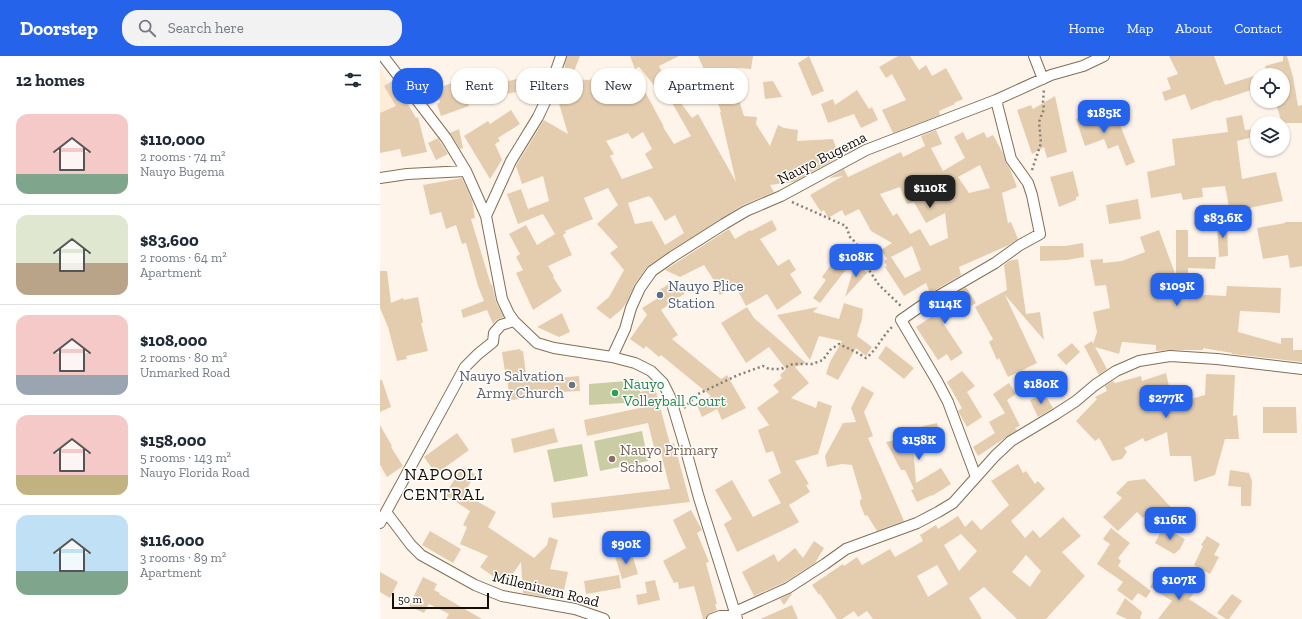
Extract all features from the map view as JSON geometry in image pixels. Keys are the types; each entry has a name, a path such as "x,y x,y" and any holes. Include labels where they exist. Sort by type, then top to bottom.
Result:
{"street":[{"path":"383,56 446,138 466,171 486,216 502,299 514,321 537,343 554,348 612,357 635,363 651,371 663,383 670,396 699,498 736,616"},
{"path":"486,216 511,161 538,117 546,100 562,56"},
{"path":"1034,56 1043,79"},
{"name":"Nauyo Bugema","path":"612,357 625,329 631,308 640,288 652,271 746,211 780,196 866,150 996,100 1051,75 1083,66 1104,56"},
{"path":"976,477 948,402 901,320 927,302 1040,234 1032,195 1028,183 1011,159 996,100"},
{"path":"380,178 407,174 466,171"},
{"path":"380,523 465,367 493,342 494,333 501,325 514,321"},
{"path":"712,619 720,616 736,616 788,588 846,549 917,523 938,512 953,502 995,456 1011,441 1076,401 1095,385 1116,371 1139,361 1170,356 1217,359 1302,369"},
{"name":"Milleniuem Road","path":"386,512 410,545 422,555 475,584 502,596 575,609 604,619"}],"path":[{"path":"1028,183 1041,143 1039,122 1044,109 1043,79"},
{"path":"676,417 698,394 738,375 763,366 769,369 781,369 793,364 812,364 823,360 830,350 839,344 866,358 870,355 885,334 901,320 905,310 879,285 868,270 856,243 850,237 846,226 780,196"}],"shaded area":[{"path":"380,68 392,89 392,104 401,104 405,111 380,122"}],"green space":[{"name":"Nauyo Volleyball Court","path":"639,380 641,402 589,405 589,384"},
{"path":"642,431 648,461 600,471 594,441"},
{"path":"582,444 588,476 554,482 547,450"}],"building":[{"path":"567,56 580,56 575,68 565,68"},
{"path":"630,56 679,56 659,66 660,68 654,68 654,85 646,75 646,68 635,68"},
{"path":"698,56 753,56 751,69 703,68"},
{"path":"809,56 824,91 812,96 798,63"},
{"path":"898,56 910,56 919,70 926,65 932,76 946,68 963,99 939,111 940,115 893,133 882,110 906,100 892,74 886,78 879,67"},
{"path":"1169,56 1214,56 1225,85 1250,77 1250,90 1218,101 1217,100 1191,110 1185,94 1165,101 1162,92 1171,89 1167,78 1178,74"},
{"path":"1283,56 1287,56 1293,77 1298,106 1302,105 1302,123 1290,123 1290,116 1280,116 1277,108 1290,108 1290,68 1266,68 1265,66 1283,61"},
{"path":"516,79 516,92 508,94 508,81"},
{"path":"591,79 591,104 646,104 646,93 663,127 674,144 691,136 673,104 682,104 692,118 698,114 736,182 718,104 740,104 744,116 757,117 756,124 770,146 778,125 784,128 798,130 797,141 833,139 839,157 794,182 770,185 774,192 743,205 648,266 635,284 627,302 621,310 610,319 596,308 609,297 624,270 610,253 618,247 597,224 618,205 608,188 584,198 593,219 565,231 566,233 563,235 572,255 548,266 562,291 533,310 516,273 523,270 516,257 520,254 509,234 526,225 537,245 555,234 543,214 518,224 507,194 521,189 528,209 549,201 543,176 522,184 516,166 544,120 568,134 559,104 583,104 583,80","holes":["643,132 652,149 645,154 653,168 622,179 610,156 614,154 606,141 628,133 632,139","649,196 650,198 651,197 665,221 675,215 684,233 665,245 652,221 635,224 628,203"]},
{"path":"392,81 392,99 384,86"},
{"path":"773,81 782,97 765,99 763,82"},
{"path":"451,83 451,104 468,104 469,106 441,116 437,104 443,104 443,86"},
{"path":"857,90 869,109 872,107 878,120 861,128 854,114 828,123 821,104 833,99 835,105"},
{"path":"1055,96 1067,152 1047,158 1044,147 1032,154 1017,110 1031,105 1033,109"},
{"path":"395,104 408,104 416,118 418,117 427,152 402,157 400,149 380,153 380,113 396,106"},
{"path":"511,110 520,124 498,138 500,141 495,144 502,160 490,179 464,136 488,121 490,124"},
{"path":"1098,110 1103,124 1108,124 1118,120 1135,162 1126,166 1118,145 1108,149 1104,139 1085,146 1076,119"},
{"path":"1242,115 1245,130 1250,130 1250,138 1237,141 1242,179 1276,172 1283,201 1230,212 1225,186 1202,188 1203,197 1183,200 1181,193 1151,198 1147,172 1175,165 1172,139 1228,132 1226,118"},
{"path":"459,129 463,148 460,149 450,133"},
{"path":"936,130 942,144 931,148 943,171 965,158 954,137 963,132 967,140 984,132 987,138 993,135 1003,153 1017,187 1002,193 1008,223 1011,222 1018,239 1009,245 959,267 961,275 930,293 926,283 904,296 885,267 887,266 884,261 887,259 881,250 892,243 871,231 859,209 845,216 842,210 828,218 824,210 821,212 810,195 843,176 829,178 844,169 848,177 901,152 903,157 925,146 921,136","holes":["980,165 990,188 969,193 958,177","900,187 907,204 914,202 926,223 945,213 948,238 930,246 920,229 910,234 897,213 893,216 880,194","912,246 921,270 905,278 891,257"]},
{"path":"438,138 448,154 436,160 428,143"},
{"path":"1073,171 1079,196 1076,197 1076,200 1059,207 1050,177"},
{"path":"462,178 472,200 475,218 471,219 491,285 492,284 496,302 504,317 496,320 493,324 487,310 463,318 461,310 484,301 478,286 466,243 462,244 456,225 446,229 441,212 430,215 423,185"},
{"path":"1138,199 1141,219 1109,224 1106,205"},
{"path":"772,220 777,230 760,239 778,266 789,259 796,270 790,274 802,293 777,310 767,294 746,306 735,285 720,295 713,284 715,282 704,265 680,277 665,270 729,229 735,239"},
{"path":"1227,222 1228,256 1219,257 1217,224"},
{"path":"1285,222 1302,222 1302,266 1290,268 1288,255 1263,259 1257,228"},
{"path":"1159,230 1176,276 1176,230 1188,230 1188,257 1216,257 1215,269 1188,268 1188,294 1226,296 1227,286 1281,288 1280,313 1240,311 1238,332 1281,344 1281,338 1293,338 1293,350 1302,350 1302,362 1232,354 1203,348 1203,350 1156,351 1156,345 1122,342 1119,354 1095,347 1107,369 1099,375 1084,346 1092,341 1093,344 1097,332 1093,312 1110,308 1106,285 1095,286 1090,260 1103,259 1103,263 1122,261 1145,252 1140,237"},
{"path":"1083,243 1084,257 1067,260 1040,261 1040,246 1065,246"},
{"path":"836,252 851,263 820,303 813,298 826,280 822,277 832,263 830,261"},
{"path":"1018,259 1026,314 1040,312 1044,340 1005,295 1037,363 1008,377 999,358 997,360 989,342 993,339 975,307 1007,290 1004,265 1009,261"},
{"path":"855,264 867,273 845,297"},
{"path":"380,271 387,271 391,303 403,298 404,300 418,297 423,323 421,323 428,351 406,356 407,359 397,361 388,327 380,308"},
{"path":"676,279 685,292 661,310 678,335 672,339 721,379 727,375 746,408 722,420 717,409 702,417 696,403 711,396 661,355 659,357 646,346 644,349 630,339 647,315 642,308 658,298 655,293"},
{"path":"966,287 976,303 943,323 963,353 951,361 947,354 938,360 916,327 937,313 933,307"},
{"path":"844,303 863,309 857,336 872,347 866,356 856,348 838,380 826,374 830,362 842,341 819,336 810,360 777,315 818,307 813,312 839,319"},
{"path":"747,307 754,318 806,363 795,367 809,383 791,398 816,408 818,401 832,406 818,454 795,461 809,484 806,485 810,492 789,505 799,522 737,552 724,524 732,519 715,490 732,480 753,517 781,503 768,480 781,473 773,451 766,453 758,430 769,425 757,408 779,392 773,385 782,378 780,375 786,369 769,347 746,363 721,323"},
{"path":"562,313 570,332 559,337 537,327"},
{"path":"1072,343 1080,352 1066,365 1057,355"},
{"path":"886,346 914,368 904,379 878,358"},
{"path":"520,349 523,351 527,382 579,376 580,391 525,394 525,397 521,397 521,399 509,400 507,372 505,372 502,352"},
{"path":"962,371 975,386 967,392 982,417 967,427 958,411 962,408 947,382"},
{"path":"1166,373 1173,404 1205,395 1206,374 1235,375 1233,416 1237,415 1239,439 1225,439 1215,475 1194,482 1191,456 1170,456 1167,432 1145,442 1143,438 1124,448 1127,452 1122,459 1112,461 1099,438 1095,441 1076,421 1097,399 1095,397 1107,391 1105,386 1113,381 1115,383 1141,376 1142,381"},
{"path":"380,380 382,380 391,407 380,412"},
{"path":"1009,383 1016,394 1007,400 1020,426 1015,428 1017,430 978,456 973,447 995,433 989,422 1005,413 993,394"},
{"path":"862,386 874,393 864,412 873,436 868,438 904,521 877,531 867,515 865,516 860,504 860,500 862,499 852,465 842,464 827,467 825,456 843,423 856,422 851,408"},
{"path":"655,388 670,444 674,443 690,502 553,518 551,503 670,489 660,449 655,451 648,423 587,436 584,420 644,407 640,392"},
{"path":"1044,393 1053,408 1038,417 1030,400"},
{"path":"1263,407 1296,407 1297,433 1263,433"},
{"path":"937,423 941,439 913,446 916,483 941,468 951,484 932,496 917,502 911,490 914,489 905,470 901,470 886,442 912,436 911,429"},
{"path":"380,425 403,466 387,477 380,465"},
{"path":"554,428 558,442 514,453 511,439"},
{"path":"457,433 469,450 436,474 424,457"},
{"path":"1018,464 1023,473 1026,471 1035,484 1038,481 1045,489 1011,521 1025,538 1033,530 1040,538 1063,517 1081,536 1062,552 1085,576 1046,619 1017,619 984,587 969,598 982,619 873,619 867,611 858,617 854,611 842,619 837,619 812,585 843,564 844,566 857,557 862,565 890,549 895,557 923,541 920,535 936,525 938,529 958,516 965,527 972,520 981,530 1009,505 991,481","holes":["961,534 977,551 959,571 944,545","1026,555 1041,571 1030,587 1012,572","937,565 948,584 928,597 917,576"]},
{"path":"462,467 475,474 464,494 496,512 488,527 534,558 547,545 549,537 558,540 550,569 568,572 564,590 552,587 553,596 543,597 523,593 521,562 505,585 480,567 488,556 460,544 467,527 463,525 470,511 445,495"},
{"path":"1230,470 1249,473 1252,481 1251,506 1241,506 1241,487 1228,486"},
{"path":"1145,479 1177,514 1157,526 1148,512 1143,518 1137,512 1118,531 1103,517 1122,498 1116,493 1128,481"},
{"path":"691,510 702,530 697,533 709,562 706,563 717,604 715,604 717,610 707,615 706,619 703,619 694,586 679,589 678,582 674,583 663,561 686,548 673,520"},
{"path":"1163,527 1185,539 1180,549 1174,554 1155,543"},
{"path":"1111,528 1130,543 1118,558 1121,561 1118,566 1151,591 1146,598 1138,593 1132,601 1117,590 1123,582 1097,564 1110,544 1103,539"},
{"path":"430,531 461,549 453,563 422,545"},
{"path":"1207,536 1220,544 1214,555 1219,557 1210,574 1194,565 1203,546 1201,545"},
{"path":"814,541 824,548 815,563 785,582 754,596 742,572 774,554 778,562 795,548 803,558"},
{"path":"631,551 638,574 622,579 615,556"},
{"path":"380,572 398,582 390,598 380,592"},
{"path":"1159,573 1182,588 1184,586 1194,593 1189,599 1219,619 1158,619 1172,601 1150,587"},
{"path":"619,575 621,588 586,594 584,581"},
{"path":"423,577 437,584 434,590 440,593 439,594 482,619 446,619 449,614 429,604 424,613 409,606"},
{"path":"655,580 660,600 638,605 636,595 647,593 645,582"},
{"path":"792,594 784,605 780,599"},
{"path":"1232,594 1242,601 1229,619 1226,619 1217,613"},
{"path":"1125,598 1142,612 1140,619 1127,619 1116,614"},
{"path":"792,605 798,619 760,619"}],"place":[{"name":"Nauyo Plice Station","path":"660,295"},
{"name":"Nauyo Salvation Army Church","path":"572,385"},
{"name":"Nauyo Volleyball Court","path":"615,393"},
{"name":"Nauyo Primary School","path":"612,459"}],"district":[{"name":"NAPOOLI CENTRAL","path":"444,484"}]}
